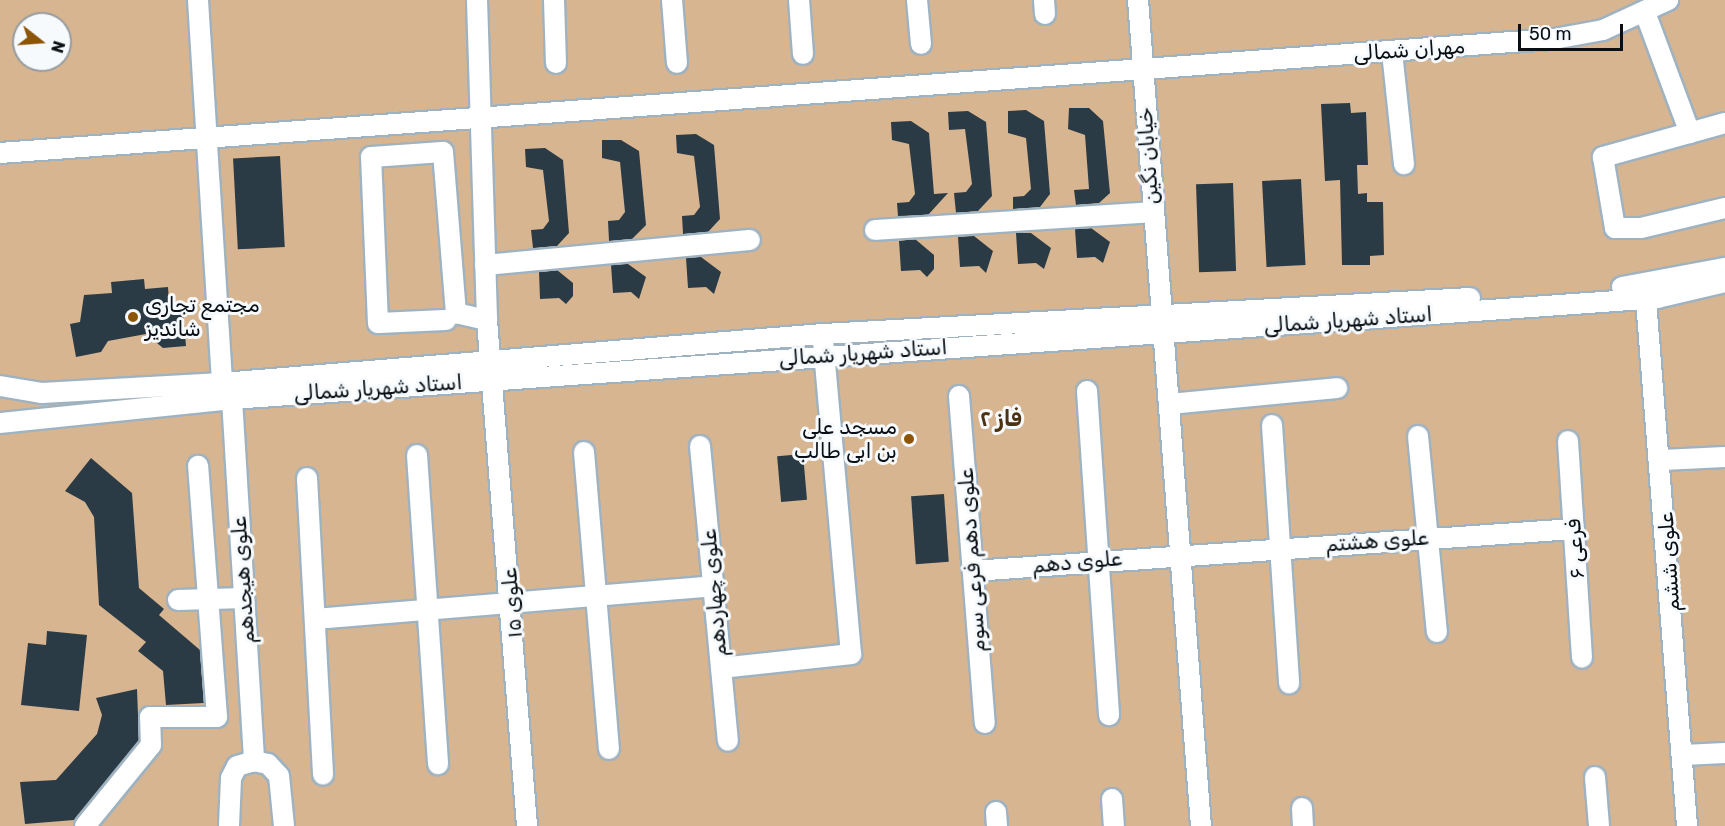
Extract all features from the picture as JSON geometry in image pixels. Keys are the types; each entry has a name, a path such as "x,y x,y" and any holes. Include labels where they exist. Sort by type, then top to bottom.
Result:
{"street":[{"name":"علوی هیجدهم","path":"198,0 204,136 244,598 254,761"},
{"name":"علوی ۱۵","path":"477,0 478,118 488,320 512,602 527,826"},
{"path":"554,0 556,63"},
{"path":"672,0 677,63"},
{"path":"799,0 803,54"},
{"path":"917,0 921,44"},
{"name":"خیابان نگین","path":"1138,0 1159,311 1169,404 1201,826"},
{"name":"مهران شمالی","path":"0,153 204,136 1554,39 1646,15 1668,0"},
{"path":"1646,15 1690,133"},
{"path":"1392,52 1404,164"},
{"path":"1725,123 1604,157 1615,228 1641,228 1725,208"},
{"path":"446,320 378,323 371,157 443,152 456,314 488,320"},
{"path":"875,230 1152,212"},
{"path":"485,265 750,240"},
{"name":"استاد شهریار شمالی","path":"492,372 823,333 1159,311 1646,292 1725,268"},
{"name":"استاد شهریار شمالی","path":"0,386 42,393 227,391 492,372 824,355 1161,334 1646,292 1725,282"},
{"name":"علوی ششم","path":"1646,292 1662,460 1687,826"},
{"path":"721,668 851,654 823,333"},
{"path":"1169,404 1337,387"},
{"name":"استاد شهریار شمالی","path":"0,423 227,391"},
{"path":"1087,391 1109,715"},
{"name":"علوی دهم فرعی سوم","path":"959,396 985,723"},
{"path":"1272,425 1289,683"},
{"path":"1418,436 1426,538 1437,632"},
{"name":"فرعی ۶","path":"1568,441 1582,658"},
{"name":"علوی چهاردهم","path":"700,446 728,741"},
{"path":"584,452 609,749"},
{"path":"417,455 438,764"},
{"path":"1662,460 1725,457"},
{"path":"85,826 151,745 150,717 217,717 198,466"},
{"path":"307,478 323,775"},
{"name":"علوی هشتم","path":"1181,554 1574,529"},
{"name":"علوی دهم","path":"973,571 1181,554"},
{"path":"315,620 713,586"},
{"path":"178,600 244,598"},
{"path":"1683,755 1725,753"},
{"path":"229,826 231,778 237,766 254,761 268,764 279,776 284,826"},
{"path":"1595,777 1599,826"},
{"path":"1112,799 1114,826"}],"shaded area":[{"path":"0,0 1725,0 1725,826 0,826"}],"building":[{"path":"1350,103 1351,113 1366,112 1368,165 1357,165 1358,194 1367,193 1367,202 1383,202 1384,255 1370,256 1370,265 1342,265 1340,180 1325,181 1321,104"},
{"path":"1069,108 1089,108 1103,121 1110,193 1099,203 1076,205 1074,190 1089,189 1085,135 1068,129"},
{"path":"1026,110 1044,121 1050,194 1040,207 1013,209 1013,197 1024,196 1031,189 1026,138 1008,133 1008,111"},
{"path":"968,111 986,122 992,196 978,211 956,213 954,193 966,192 972,184 965,129 949,130 948,112"},
{"path":"911,121 929,133 934,194 948,193 928,215 898,216 897,203 909,202 915,194 909,144 892,140 891,122"},
{"path":"696,134 714,145 720,219 708,232 683,234 682,216 694,215 700,207 694,156 677,153 676,135"},
{"path":"602,140 621,140 639,151 646,225 632,239 609,241 608,221 619,220 625,212 620,162 602,158"},
{"path":"545,148 563,160 569,233 557,246 533,248 531,230 543,229 549,221 543,170 526,167 525,149"},
{"path":"280,156 285,247 238,249 233,158"},
{"path":"1301,179 1306,265 1267,267 1262,181"},
{"path":"1233,183 1236,271 1199,272 1196,184"},
{"path":"1091,228 1110,242 1103,263 1095,257 1077,258 1075,229"},
{"path":"1016,233 1031,233 1051,248 1044,269 1036,263 1018,264"},
{"path":"974,236 993,251 986,273 979,266 960,267 958,237"},
{"path":"915,239 934,255 934,269 927,277 920,270 901,271 899,241"},
{"path":"701,257 721,272 714,294 706,287 688,288 686,258"},
{"path":"628,264 646,277 639,299 631,292 613,293 611,265"},
{"path":"557,270 573,283 573,296 566,304 559,298 540,299 539,272"},
{"name":"مجتمع تجاری شاندیز","path":"144,279 145,289 168,287 169,303 183,312 186,346 163,348 146,334 108,341 101,352 76,357 70,324 80,322 84,295 112,293 111,282"},
{"path":"803,454 807,500 781,502 777,456"},
{"path":"91,458 132,493 139,588 164,609 159,615 200,650 204,703 166,705 163,671 138,651 146,642 99,605 94,517 85,502 65,491"},
{"path":"944,494 949,562 916,564 911,496"},
{"path":"47,631 87,635 79,711 21,705 28,643 46,645"},
{"path":"137,689 139,741 81,812 74,820 25,824 20,782 56,780 97,734 102,715 96,698"}],"place":[{"name":"مجتمع تجاری شاندیز","path":"133,317"},
{"name":"مسجد علی بن ابی طالب","path":"909,439"}],"district":[{"name":"فاز ۲","path":"1001,419"}]}
